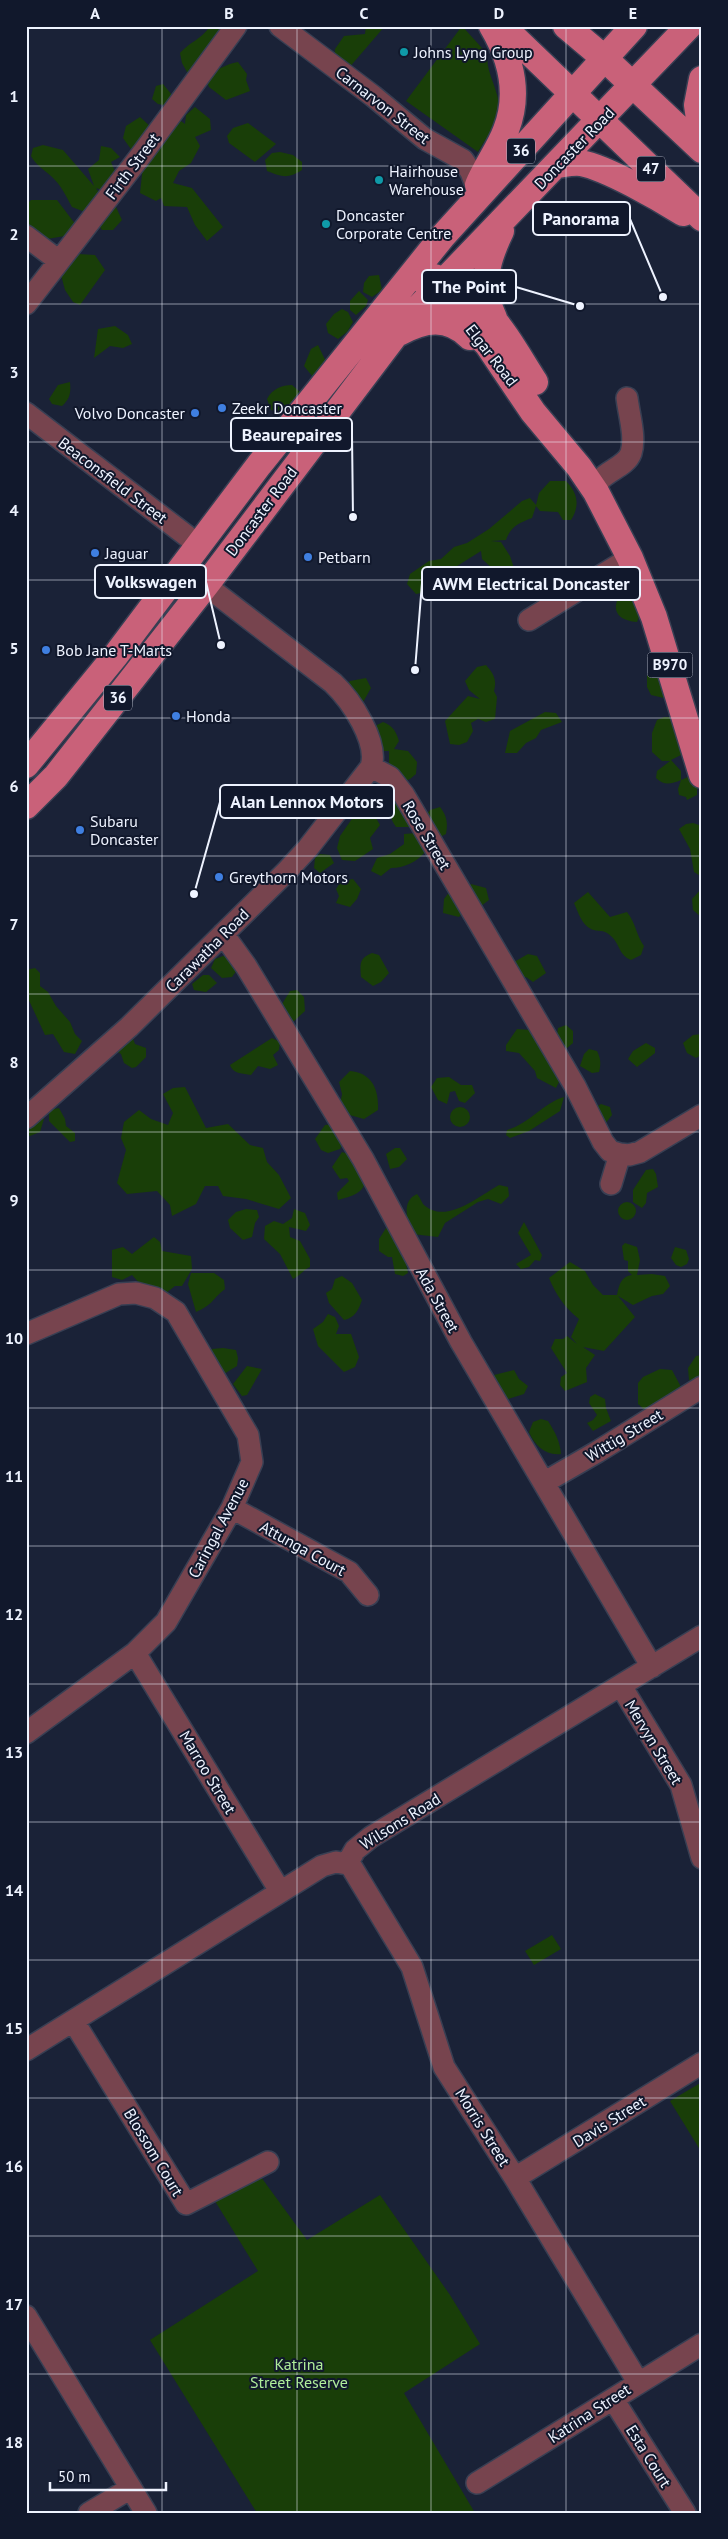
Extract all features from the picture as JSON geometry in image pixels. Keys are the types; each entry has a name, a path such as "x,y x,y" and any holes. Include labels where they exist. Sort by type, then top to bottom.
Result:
{"main road":[{"path":"473,197 506,129 513,99 510,67 492,26"},
{"path":"502,26 600,120"},
{"path":"566,26 604,58 702,150"},
{"name":"Doncaster Road","path":"26,765 183,568 259,465 473,197 634,26"},
{"name":"Doncaster Road","path":"26,806 56,776 206,586 222,562 396,334 689,26"},
{"path":"702,79 697,106 702,139"},
{"name":"47","path":"600,120 702,218"},
{"path":"558,165 579,163 594,168 658,198 702,226"},
{"path":"498,325 488,302 485,277 489,258 511,213"},
{"name":"Elgar Road","path":"414,271 441,286 463,289 498,325 549,403 591,476 630,558 654,617 672,671 702,775"},
{"name":"Elgar Road","path":"441,286 506,370 533,412 591,476"},
{"path":"396,334 420,323 442,321 457,326 465,332 506,370"},
{"path":"200,546 222,562"}],"street":[{"name":"Firth Street","path":"26,304 142,154 236,26"},
{"name":"Carnarvon Street","path":"280,26 373,96 425,139 463,160 471,172 473,197"},
{"path":"26,236 59,261"},
{"path":"591,476 623,464 631,452 627,398"},
{"name":"Beaconsfield Street","path":"26,413 200,546"},
{"path":"529,620 630,558"},
{"path":"183,568 341,690 372,744 371,767"},
{"name":"Carawatha Road","path":"26,1118 130,1026 308,848 371,767"},
{"name":"Rose Street","path":"371,767 390,777 404,795 575,1086 603,1142 610,1151 620,1154"},
{"name":"Ada Street","path":"223,934 246,966 363,1159 452,1326 652,1667"},
{"path":"611,1184 620,1154 629,1155 640,1152 702,1115"},
{"name":"Caringal Avenue","path":"26,1334 119,1294 136,1293 156,1298 176,1312 248,1435 252,1462 232,1508 166,1622 135,1653 26,1733"},
{"name":"Wittig Street","path":"545,1482 598,1452 702,1387"},
{"name":"Attunga Court","path":"232,1508 349,1572 368,1595"},
{"name":"Wilsons Road","path":"26,2050 74,2022 322,1866 336,1862 347,1864 355,1850 371,1837 702,1636"},
{"name":"Marroo Street","path":"135,1653 280,1891"},
{"name":"Mervyn Street","path":"621,1686 681,1785 702,1858"},
{"name":"Morris Street","path":"347,1864 351,1866 412,1968 444,2067 515,2178 638,2382"},
{"name":"Blossom Court","path":"74,2022 186,2204 268,2162"},
{"name":"Davis Street","path":"515,2178 702,2063"},
{"path":"26,2316 146,2513"},
{"name":"Katrina Street","path":"477,2483 702,2344"},
{"name":"Esta Court","path":"613,2400 685,2513"},
{"path":"89,2513 131,2488"}],"green space":[{"path":"210,26 224,26 195,72 187,72 182,63 180,53"},
{"path":"366,26 385,26 348,69 334,59 335,49 344,36 365,34"},
{"path":"462,26 482,48 488,51 488,66 498,98 498,118 478,152 406,101"},
{"path":"238,62 247,74 246,80 250,91 226,100 209,87 204,74"},
{"path":"163,84 172,95 169,106 158,104 152,99 156,86"},
{"path":"195,107 210,119 211,130 195,137 200,146 191,163 179,171 173,183 192,188 223,227 207,241 195,225 187,207 164,206 161,198 156,201 140,193 144,156 175,123 181,121 185,124 186,115"},
{"path":"140,117 151,127 133,152 123,138 126,126"},
{"path":"248,123 276,144 255,162 229,143 227,136 233,128"},
{"path":"43,145 63,150 94,186 88,169 99,160 101,146 111,148 120,157 111,162 116,174 106,191 96,188 98,191 96,203 85,212 72,207 58,183 31,156 33,148"},
{"path":"280,152 293,155 302,162 302,170 293,175 285,176 267,171 265,160 272,153"},
{"path":"31,200 57,200 76,225 71,235 47,239 26,231 26,205"},
{"path":"101,203 116,207 122,220 113,230 102,230 93,217"},
{"path":"78,254 95,255 105,270 80,305 73,302 65,290 61,275"},
{"path":"379,275 382,290 372,297 363,292 364,283 369,276"},
{"path":"359,291 368,300 366,306 356,315 350,310 350,301"},
{"path":"342,309 348,312 353,322 347,332 338,339 328,333 326,324 334,314"},
{"path":"115,326 128,335 132,344 123,348 110,346 94,358 98,329"},
{"path":"318,345 329,368 313,377 304,366 311,349"},
{"path":"70,382 67,401 62,406 52,404 49,399 58,385"},
{"path":"292,385 300,392 288,412 281,414 271,410 267,399 269,396 278,388"},
{"path":"550,481 566,481 573,490 577,505 574,515 571,520 563,520 558,512 540,511 536,506 532,518 510,531 506,540 491,541 501,542 510,556 514,568 502,577 482,559 481,551 446,573 431,579 421,593 416,594 407,584 410,574 429,561 441,559 454,547 467,543 489,529 522,501 530,498 536,505 539,493"},
{"path":"624,589 629,590 644,605 637,622 623,619 617,612 617,601"},
{"path":"486,665 495,680 494,691 497,697 495,719 486,722 478,719 471,723 473,731 467,742 459,745 450,744 445,721 468,696 480,699 469,690 465,681 477,667"},
{"path":"664,667 677,689 664,698 651,695 647,687 647,676 655,668"},
{"path":"366,678 371,688 362,704 341,690 350,681"},
{"path":"545,712 556,713 562,722 541,730 536,738 526,743 517,753 505,753 510,731"},
{"path":"664,717 673,717 683,754 671,760 681,771 681,780 668,784 656,778 657,771 670,761 662,761 652,752 652,733 657,720"},
{"path":"383,722 392,727 397,734 399,741 394,749 408,751 417,762 416,774 400,783 389,772 389,751 379,751 374,731 377,725"},
{"path":"690,776 697,781 697,795 687,800 686,797 679,795 678,789 681,780"},
{"path":"397,797 418,812 409,827 396,827 392,819 391,808"},
{"path":"440,807 446,817 447,830 446,834 436,839 424,818 430,810"},
{"path":"371,809 380,825 370,838 373,849 355,861 342,860 337,848 340,836 356,813"},
{"path":"693,823 702,826 702,877 694,872 690,849 679,829 686,824"},
{"path":"417,833 425,852 418,859 405,866 391,868 381,876 371,871 377,858 390,854 404,844 404,834"},
{"path":"320,854 330,855 334,863 320,873 314,868 315,858"},
{"path":"353,879 361,889 357,899 350,907 336,903 339,896 336,889 341,881"},
{"path":"471,884 486,888 489,900 481,906 464,891"},
{"path":"702,888 701,917 693,910 692,899"},
{"path":"450,891 464,911 459,917 443,913 444,899"},
{"path":"588,892 610,917 627,912 644,946 641,955 631,960 627,958 609,934 591,929 585,925 574,903"},
{"path":"372,953 379,955 389,973 381,982 373,986 361,977 360,968 363,959"},
{"path":"528,954 537,956 546,973 533,982 526,977 519,980 514,962"},
{"path":"223,956 230,958 237,970 232,977 222,978 211,968 215,959"},
{"path":"35,968 40,973 40,986 48,992 56,1006 70,1022 75,1034 82,1041 75,1054 64,1052 53,1034 45,1035 26,994 26,970"},
{"path":"203,975 209,975 217,983 206,992 194,990 192,984"},
{"path":"297,990 304,997 305,1011 292,1023 279,1009 290,991"},
{"path":"566,1025 573,1031 573,1043 567,1048 556,1044 558,1028"},
{"path":"517,1029 531,1030 561,1078 556,1088 537,1078 535,1071 519,1053 506,1051 506,1045"},
{"path":"702,1034 702,1058 701,1055 696,1058 687,1053 683,1043 693,1035"},
{"path":"132,1036 135,1044 146,1048 146,1057 136,1067 132,1068 124,1063 121,1054 116,1051"},
{"path":"272,1038 280,1042 279,1050 273,1055 278,1065 270,1069 258,1066 251,1075 239,1073 232,1068 230,1065"},
{"path":"646,1043 655,1048 655,1053 637,1067 628,1059 633,1051"},
{"path":"589,1049 597,1051 600,1062 599,1072 592,1073 580,1066 584,1054"},
{"path":"350,1071 358,1072 369,1079 373,1083 377,1095 378,1110 364,1119 346,1114 340,1105 342,1094 339,1082"},
{"path":"449,1077 461,1085 472,1085 475,1093 465,1103 459,1101 455,1091 450,1092 447,1104 438,1100 431,1087 437,1078"},
{"path":"185,1087 206,1128 228,1124 250,1145 263,1148 267,1162 279,1175 291,1198 279,1209 246,1199 223,1196 218,1186 205,1186 196,1204 172,1216 170,1205 157,1191 127,1194 117,1183 126,1150 121,1138 124,1122 139,1110 151,1119 168,1125 173,1113 163,1094 173,1088"},
{"path":"564,1097 560,1111 529,1131 510,1138 506,1135 507,1130"},
{"path":"601,1104 610,1107 612,1115 605,1124 596,1107"},
{"path":"460,1107 467,1110 470,1117 467,1124 460,1127 453,1124 450,1117 453,1110"},
{"path":"26,1108 43,1110 44,1119 40,1132 30,1136 26,1135"},
{"path":"59,1108 65,1119 66,1126 75,1133 75,1141 70,1142 49,1121 49,1110"},
{"path":"334,1124 343,1142 340,1149 328,1153 321,1150 315,1139 325,1125"},
{"path":"395,1148 400,1148 407,1159 399,1167 390,1169 386,1154"},
{"path":"342,1152 351,1155 366,1178 360,1191 352,1196 338,1200 337,1193 349,1181 347,1178 340,1179 332,1167"},
{"path":"653,1169 656,1174 658,1187 647,1193 646,1203 642,1208 633,1202 633,1190 646,1170"},
{"path":"499,1185 508,1187 509,1196 501,1204 488,1199 478,1202 445,1223 438,1237 412,1234 408,1223 407,1206 412,1197 417,1194 423,1204 432,1210 441,1212 451,1211 472,1202"},
{"path":"627,1202 635,1207 636,1211 631,1219 627,1220 619,1215 618,1211 623,1203"},
{"path":"246,1209 257,1210 259,1217 255,1223 252,1237 243,1240 230,1228 228,1220 236,1212"},
{"path":"294,1209 305,1213 310,1225 306,1231 289,1227 290,1237 300,1241 310,1259 310,1267 293,1279 280,1254 264,1239 265,1226 274,1221 283,1224 292,1218"},
{"path":"390,1222 405,1247 400,1255 404,1254 408,1273 403,1276 395,1274 392,1257 388,1257 379,1251 379,1239"},
{"path":"524,1222 542,1255 540,1261 535,1260 529,1267 521,1269 516,1264 531,1255 518,1233"},
{"path":"154,1237 160,1242 162,1251 191,1256 192,1269 182,1286 175,1286 166,1293 142,1286 132,1275 122,1280 112,1277 112,1250 123,1247 132,1254"},
{"path":"625,1243 637,1247 640,1260 637,1275 652,1274 665,1276 670,1286 663,1294 652,1296 633,1305 618,1296 635,1317 604,1351 583,1347 595,1355 586,1368 587,1382 565,1391 560,1385 561,1377 567,1373 551,1348 555,1339 563,1339 567,1336 577,1344 571,1337 579,1319 561,1301 549,1278 570,1262 585,1271 593,1285 603,1295 617,1295 623,1279 632,1275 628,1271 628,1261 624,1260 622,1246"},
{"path":"675,1247 686,1250 689,1259 687,1264 681,1267 676,1265 671,1258"},
{"path":"191,1273 214,1273 224,1280 225,1289 209,1304 196,1312 188,1284"},
{"path":"342,1276 352,1283 362,1300 354,1315 344,1320 329,1303 326,1293 332,1289 335,1279"},
{"path":"328,1314 335,1317 339,1326 336,1334 351,1334 359,1357 355,1367 344,1372 318,1346 313,1329 323,1322"},
{"path":"212,1349 236,1350 237,1366 219,1377 206,1358"},
{"path":"702,1355 702,1386 689,1380 688,1368 696,1356"},
{"path":"247,1366 262,1369 247,1395 242,1396 233,1384"},
{"path":"660,1369 672,1370 681,1387 679,1398 646,1411 638,1404 638,1383 643,1377"},
{"path":"514,1370 519,1379 528,1386 524,1394 508,1399 491,1385 494,1375"},
{"path":"595,1394 605,1399 611,1421 593,1431 587,1423 597,1415 589,1403 590,1397"},
{"path":"541,1419 548,1421 553,1429 561,1454 546,1452 531,1437 529,1432 533,1422"},
{"path":"552,1935 561,1949 534,1965 525,1951"},
{"path":"702,2082 702,2153 670,2101"},
{"name":"Katrina Street Reserve","path":"261,2177 307,2240 380,2195 450,2295 480,2344 404,2393 475,2513 257,2513 150,2340 258,2271 215,2201"}],"place":[{"name":"Johns Lyng Group","path":"404,52"},
{"name":"Hairhouse Warehouse","path":"379,180"},
{"name":"Doncaster Corporate Centre","path":"326,224"},
{"name":"Panorama","path":"663,297"},
{"name":"The Point","path":"580,306"},
{"name":"Zeekr Doncaster","path":"222,408"},
{"name":"Volvo Doncaster","path":"195,413"},
{"name":"Beaurepaires","path":"353,517"},
{"name":"Jaguar","path":"95,553"},
{"name":"Petbarn","path":"308,557"},
{"name":"Volkswagen","path":"221,645"},
{"name":"Bob Jane T-Marts","path":"46,650"},
{"name":"AWM Electrical Doncaster","path":"415,670"},
{"name":"Honda","path":"176,716"},
{"name":"Subaru Doncaster","path":"80,830"},
{"name":"Greythorn Motors","path":"219,877"},
{"name":"Alan Lennox Motors","path":"194,894"}]}
